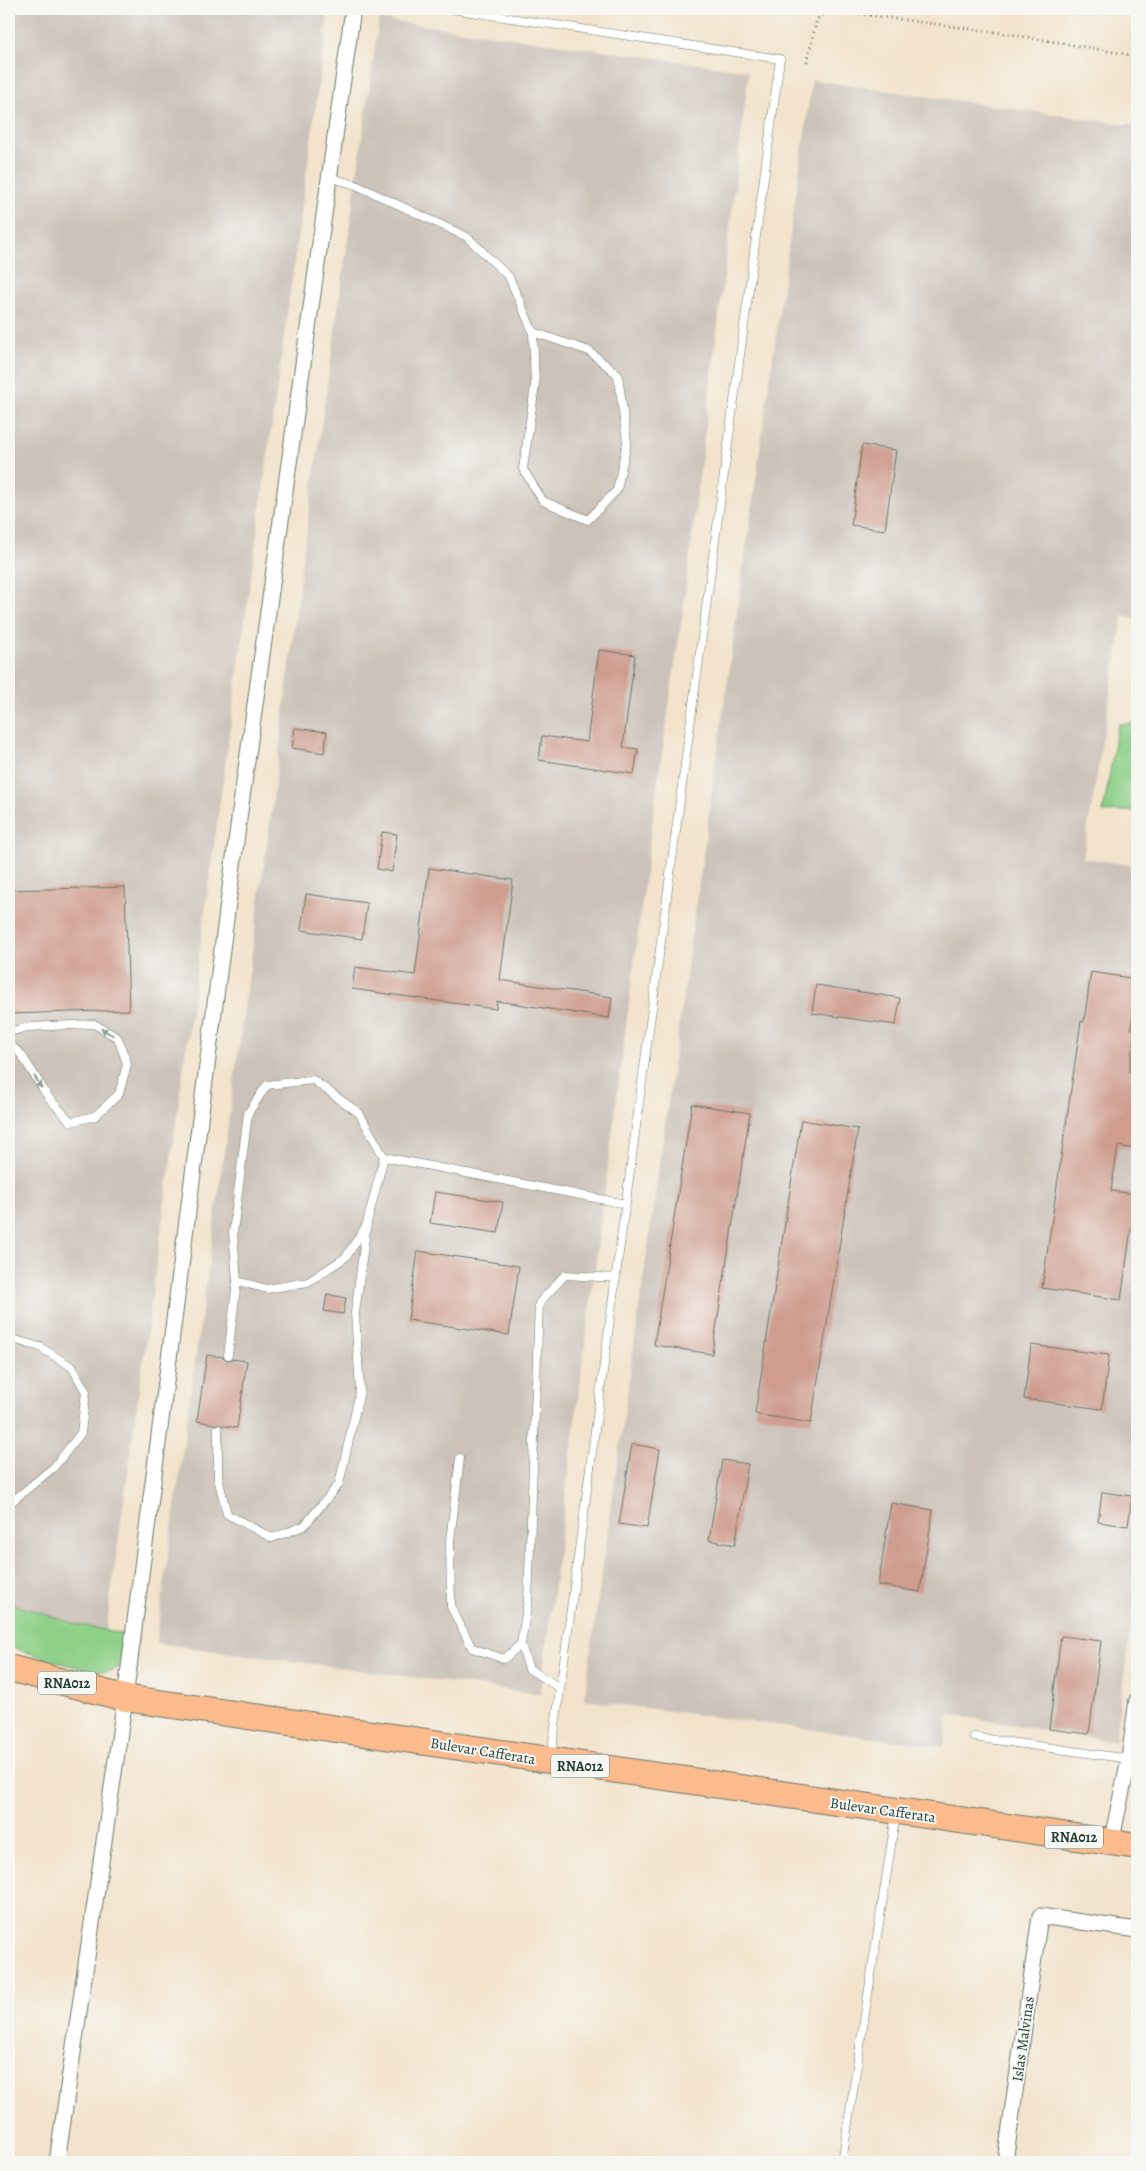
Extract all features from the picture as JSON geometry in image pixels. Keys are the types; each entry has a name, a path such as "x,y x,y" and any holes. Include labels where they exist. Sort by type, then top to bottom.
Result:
{"highway":[{"name":"Bulevar Cafferata","path":"9,1668 125,1698 551,1762 1137,1846"}],"street":[{"path":"57,2162 125,1698 240,811 352,9"},
{"path":"1111,1843 1129,1759 1137,1700"},
{"name":"Islas Malvinas","path":"1004,2162 1040,1916 1137,1930"}],"lane":[{"path":"451,9 780,59 551,1762"},
{"path":"329,178 356,185 467,238 509,277 533,332 535,386 523,469 543,501 588,520 617,490 627,442 618,375 590,351 533,332"},
{"path":"9,1032 28,1026 94,1024 118,1038 127,1064 118,1094 95,1116 71,1122 48,1097 21,1054 9,1044"},
{"path":"218,1429 218,1478 227,1514 272,1538 304,1526 339,1484 360,1391 355,1314 367,1224 384,1157 358,1113 313,1080 267,1084 248,1113 233,1233 237,1281 228,1354"},
{"path":"384,1157 626,1204"},
{"path":"237,1281 267,1289 308,1282 346,1257 367,1224"},
{"path":"560,1688 529,1669 521,1644 528,1601 539,1303 565,1275 616,1278"},
{"path":"9,1338 40,1348 72,1367 86,1392 81,1433 54,1467 9,1504"},
{"path":"460,1458 450,1541 450,1607 472,1648 504,1658 521,1644"},
{"path":"974,1737 1129,1759"},
{"path":"842,2162 896,1812"}],"path":[{"path":"807,62 817,19 831,10 1009,34 1137,56"}],"shaded area":[{"path":"9,9 329,9 106,1631 76,1624 9,1603"},
{"path":"379,19 749,71 683,610 655,801 540,1694 156,1643 271,815 303,556"},
{"path":"812,80 1137,126 1137,618 1123,616 1083,858 1137,866 1137,1578 1115,1742 949,1714 944,1747 584,1700"}],"green space":[{"path":"1137,723 1137,811 1103,812 1118,724"},
{"path":"9,1603 76,1624 128,1635 121,1664 114,1670 106,1672 78,1668 9,1646"}],"building":[{"path":"862,445 896,450 885,530 851,525"},
{"path":"599,650 635,655 623,747 638,749 634,774 539,760 542,736 587,742"},
{"path":"295,728 327,732 324,753 292,748"},
{"path":"382,832 397,834 392,872 377,869"},
{"path":"429,868 513,880 500,980 612,997 609,1018 497,1001 496,1009 352,989 355,967 415,975"},
{"path":"125,887 129,1010 9,1014 9,890"},
{"path":"306,894 367,903 362,939 301,930"},
{"path":"1091,972 1137,979 1131,1029 1135,1029 1129,1072 1137,1074 1137,1149 1118,1146 1111,1191 1136,1194 1121,1300 1042,1288 1081,1021 1084,1022"},
{"path":"816,985 900,998 896,1025 812,1013"},
{"path":"692,1104 750,1113 712,1354 654,1345"},
{"path":"801,1120 858,1129 811,1423 755,1414"},
{"path":"435,1192 503,1202 498,1233 430,1223"},
{"path":"418,1251 519,1266 509,1335 408,1320"},
{"path":"327,1294 346,1298 343,1314 324,1311"},
{"path":"1031,1345 1109,1355 1102,1409 1024,1399"},
{"path":"207,1355 223,1357 227,1360 247,1361 237,1428 197,1421"},
{"path":"632,1444 660,1449 647,1528 619,1524"},
{"path":"722,1460 748,1464 735,1545 709,1540"},
{"path":"1102,1492 1132,1496 1128,1526 1098,1522"},
{"path":"891,1503 933,1510 920,1592 878,1585"},
{"path":"1061,1636 1101,1641 1089,1734 1049,1729"}]}
